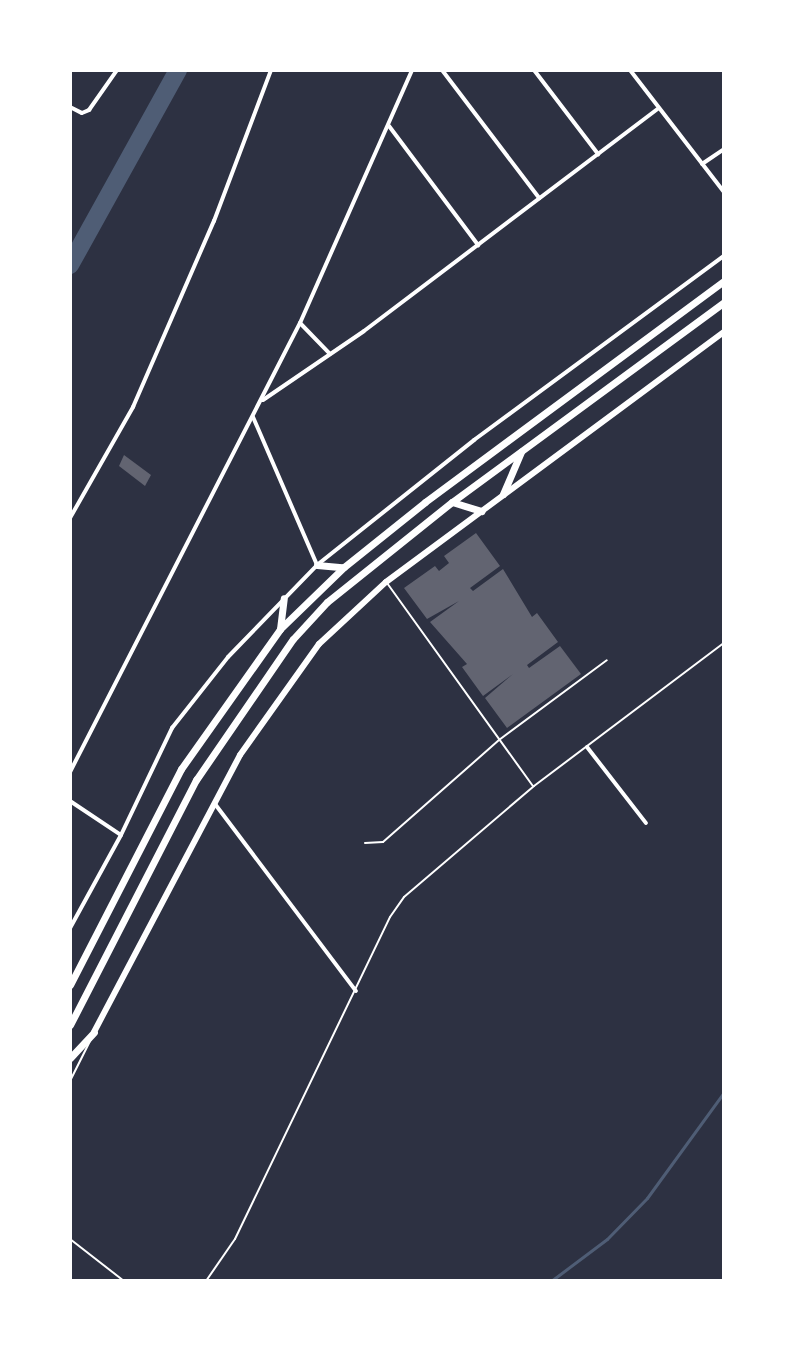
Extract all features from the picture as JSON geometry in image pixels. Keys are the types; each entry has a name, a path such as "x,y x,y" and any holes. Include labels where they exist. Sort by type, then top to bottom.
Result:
{"highway":[{"path":"70,985 181,769 280,629 344,567 724,281"},
{"path":"70,1025 196,780 254,692 327,602 452,502 724,302"},
{"path":"503,494 521,452"},
{"path":"452,502 482,511"},
{"path":"317,565 344,567"},
{"path":"280,629 284,598"},
{"path":"70,1058 94,1032"}],"street":[{"path":"70,107 82,113 89,110 117,70"},
{"path":"70,518 143,385 214,221 271,70"},
{"path":"70,772 300,323 412,70"},
{"path":"442,70 539,198"},
{"path":"534,70 598,154"},
{"path":"630,70 724,192"},
{"path":"261,401 330,354 658,109"},
{"path":"389,126 478,245"},
{"path":"702,164 724,149"},
{"path":"70,928 121,835 172,728 228,657 284,598 317,565 474,440 724,256"},
{"path":"300,323 330,354"},
{"path":"94,1032 214,802 310,654 386,582 724,332"},
{"path":"253,417 317,565"},
{"path":"587,747 646,823"},
{"path":"70,801 121,835"},
{"path":"214,802 356,991"}],"lane":[{"path":"386,582 534,786"},
{"path":"206,1281 235,1239 404,897 534,786 724,643"},
{"path":"365,843 383,842 499,740 607,660"},
{"path":"70,1081 94,1032"},
{"path":"70,1239 124,1281"}],"building":[{"path":"124,455 151,475 145,486 119,466"},
{"path":"476,533 500,566 470,588 473,591 503,569 532,617 537,613 558,642 527,665 529,668 560,646 581,674 507,728 485,698 513,674 483,696 462,667 467,664 430,622 459,601 427,619 404,588 435,566 439,571 449,563 444,556"}],"waterway":[{"path":"70,265 178,70"},
{"path":"551,1281 607,1239 647,1198 724,1092"}]}
